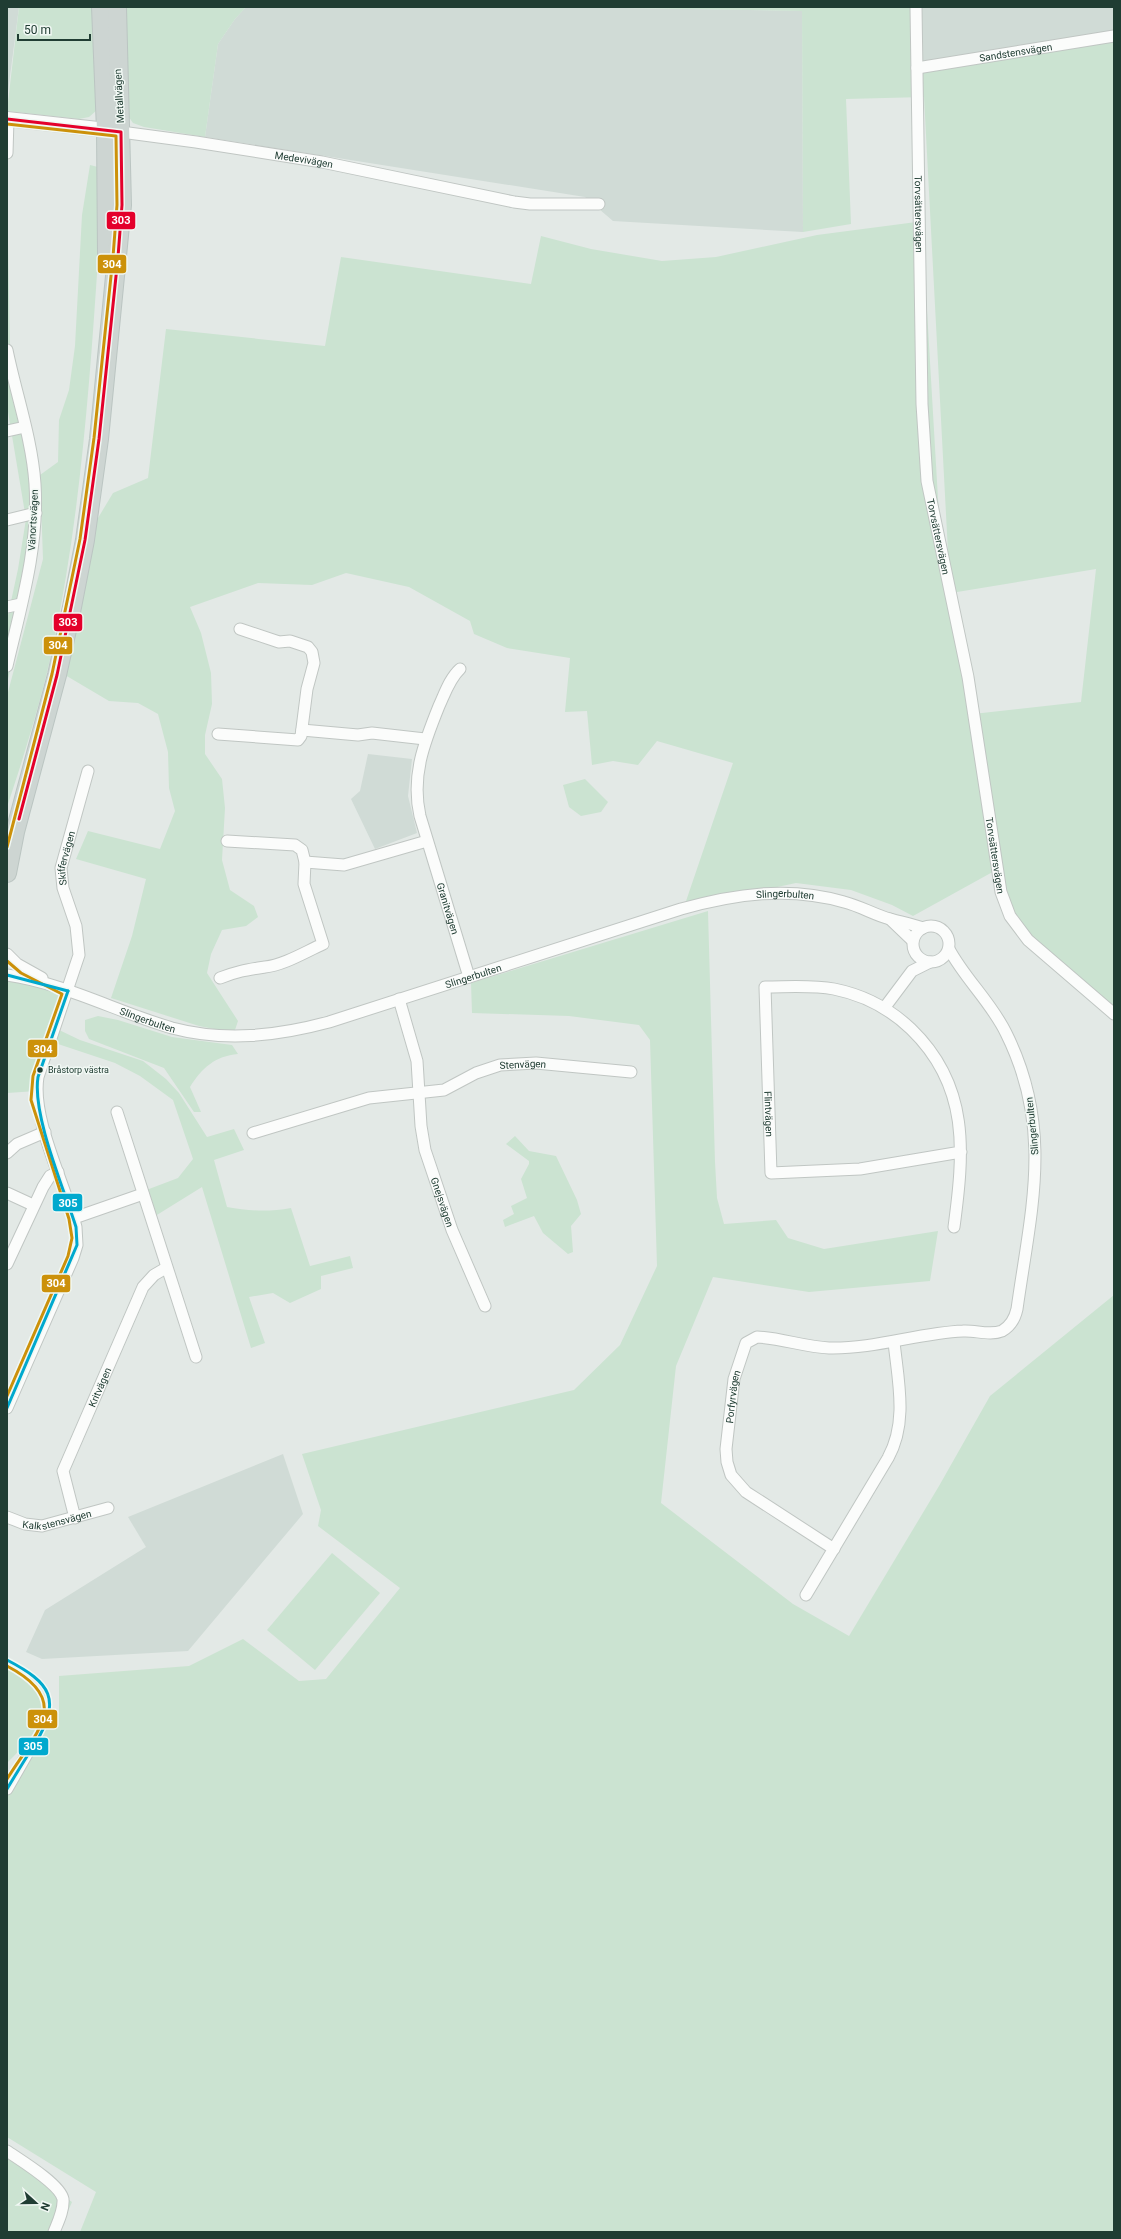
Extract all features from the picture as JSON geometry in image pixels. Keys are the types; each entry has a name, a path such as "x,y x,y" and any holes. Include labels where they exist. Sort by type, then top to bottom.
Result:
{"main road":[{"name":"Metallvägen","path":"7,873 11,840 57,675 85,540 99,439 122,205 101,7"},
{"name":"Metallvägen","path":"113,131 117,7"}],"street":[{"name":"Torvsättersvägen","path":"916,7 922,404 927,481 930,505 968,677 1001,892 1015,924 1028,940 1114,1014"},
{"name":"Sandstensvägen","path":"917,68 1114,36"},
{"name":"Medevivägen","path":"7,119 196,142 322,162 514,202 530,204 599,204"},
{"path":"7,119 7,153"},
{"name":"Vänortsvägen","path":"7,350 32,460 36,513 32,553 7,666"},
{"path":"7,431 25,427"},
{"path":"7,520 36,513"},
{"path":"7,607 21,604"},
{"path":"218,734 298,740 301,736 307,689 314,663 312,652 308,647 290,641 279,642 240,628"},
{"name":"Granitvägen","path":"460,668 452,679 425,739 418,764 416,790 418,809 469,977"},
{"path":"302,730 358,735 372,733 425,739"},
{"name":"Skiffervägen","path":"7,1408 73,1258 77,1238 74,1218 37,1106 36,1089 40,1070 78,962 79,946 76,926 63,888 61,868 88,771"},
{"path":"305,862 344,865 427,840"},
{"path":"220,978 245,969 265,967 298,956 323,944 304,884 305,862 302,850 295,845 227,841"},
{"name":"Slingerbulten","path":"7,954 17,964 68,991 173,1028 207,1035 231,1036 259,1035 303,1029 681,909 738,895 772,893 809,895 849,903 890,919 922,928"},
{"name":"Slingerbulten","path":"890,919 913,940"},
{"path":"885,1007 912,971 915,952 913,940 917,932 922,928 931,926 942,930 949,940 949,949 943,958 912,971"},
{"name":"Slingerbulten","path":"949,949 962,972 979,991 1006,1032 1022,1068 1032,1107 1036,1146 1036,1171 1018,1298"},
{"path":"915,952 921,959 934,961"},
{"name":"Slingerbulten","path":"934,961 962,972"},
{"name":"Slingerbulten","path":"7,975 56,986"},
{"name":"Flintvägen","path":"954,1227 961,1152 957,1109 947,1077 920,1037 885,1007 857,995 833,989 765,987 771,1173 860,1169 961,1152"},
{"name":"Gnejsvägen","path":"399,999 414,1046 420,1092 420,1126 428,1158 452,1230 485,1306"},
{"name":"Stenvägen","path":"420,1092 444,1090 485,1070 515,1063 536,1063 631,1072"},
{"path":"253,1133 369,1098 420,1092"},
{"path":"118,1112 166,1268 196,1357"},
{"path":"7,1153 17,1144 45,1132"},
{"path":"7,1264 33,1205 46,1180 58,1172"},
{"path":"7,1193 33,1205"},
{"path":"74,1218 143,1194"},
{"name":"Kritvägen","path":"75,1518 63,1471 143,1287 154,1275 166,1268"},
{"name":"Porfyrvägen","path":"834,1549 746,1492 731,1475 727,1462 726,1449 735,1372 748,1340 754,1337 801,1346 828,1348 858,1347 962,1331 989,1333 1002,1331 1015,1317 1018,1298"},
{"path":"806,1595 896,1442 900,1421 900,1408 894,1342"},
{"name":"Kalkstensvägen","path":"7,1517 24,1524 37,1526 75,1518 108,1508"},
{"path":"7,1789 31,1747"},
{"path":"7,2151 60,2192 63,2199 61,2214 54,2232"}],"shaded area":[{"path":"7,7 19,7 7,99"},
{"path":"246,7 562,7 802,11 803,232 613,221 585,197 205,137 218,44 235,19"},
{"path":"920,7 1114,7 1114,35 922,71"},
{"path":"368,754 412,759 408,796 417,833 375,849 351,799 360,791"},
{"path":"283,1454 303,1514 188,1651 42,1659 26,1652 45,1610 146,1547 128,1517"}],"green space":[{"path":"19,7 96,7 97,110 89,117 79,119 7,111"},
{"path":"122,7 246,7 235,19 218,44 205,137 144,127 133,123 126,113"},
{"path":"562,7 920,7 922,70 1114,35 1114,1019 1011,919 998,869 913,916 892,905 851,890 796,883 684,907 733,763 657,741 638,765 613,761 592,765 587,711 565,712 570,658 507,648 474,634 470,621 409,587 346,573 312,585 258,583 190,607 201,633 211,673 212,704 205,735 205,754 222,779 225,808 222,860 230,890 254,906 258,917 246,926 222,930 211,954 207,973 238,1021 234,1033 199,1026 111,998 132,936 146,879 76,859 88,831 160,849 175,811 169,788 168,752 158,714 138,703 109,701 65,675 95,523 113,493 148,478 166,329 325,346 341,257 531,284 541,236 591,249 662,261 716,257 817,235 924,221 924,259 941,550 950,590 924,97 846,99 851,224 803,232 802,11","holes":["1096,569 1081,702 973,714 951,593"]},
{"path":"90,165 102,168 102,198 90,367 72,535 64,591 49,666 20,768 7,807 7,696 43,559 40,475 58,462 59,420 69,390 75,346 82,215"},
{"path":"7,191 10,346 37,515 26,606 7,683 7,620 18,569 26,519 7,406"},
{"path":"585,779 608,802 601,812 581,816 569,807 563,785"},
{"path":"708,911 715,1162 717,1198 724,1224 776,1220 788,1238 824,1249 938,1231 930,1281 809,1292 713,1277 676,1366 661,1503 793,1604 849,1636 939,1486 990,1396 1114,1295 1114,2232 80,2232 96,2192 7,2137 7,1793 41,1736 53,1712 59,1714 59,1676 189,1666 243,1639 299,1681 326,1679 400,1588 318,1526 321,1510 302,1454 574,1390 620,1345 657,1266 650,1040 639,1025 569,1016 472,1013 471,983"},
{"path":"7,980 68,991 57,1029 80,1040 143,1061 166,1079 179,1093 207,1137 234,1129 244,1150 214,1160 227,1207 259,1210 291,1208 310,1266 350,1256 353,1268 321,1276 321,1289 290,1303 273,1293 249,1297 265,1343 251,1348 202,1187 152,1218 142,1189 149,1189 178,1178 193,1159 173,1100 140,1076 115,1063 52,1042 36,1091 7,1093"},
{"path":"98,1016 118,1020 172,1037 232,1045 238,1054 222,1057 216,1060 199,1074 190,1087 201,1112 194,1112 164,1068 89,1039 85,1031 85,1020"},
{"path":"515,1136 529,1151 556,1156 577,1200 581,1214 571,1226 573,1252 568,1254 543,1233 534,1216 505,1227 503,1220 514,1214 511,1206 527,1198 521,1179 529,1164 529,1161 506,1144"},
{"path":"332,1553 380,1593 315,1670 267,1630"},
{"path":"7,1666 31,1678 45,1695 42,1716 34,1733 7,1763"},
{"path":"7,2158 72,2202 59,2232 7,2232"}],"transit line":[{"name":"303","path":"7,119 121,132 122,205 118,257 99,439 85,540 57,675 19,819"},
{"name":"304","path":"7,124 116,136 117,205 94,438 80,539 52,674 7,847"},
{"name":"304","path":"7,961 21,973 62,994 33,1076 31,1100 69,1219 72,1238 68,1256 7,1396"},
{"name":"305","path":"7,975 68,991"},
{"name":"305","path":"7,1408 77,1245 76,1227 50,1152 44,1131 37,1093 38,1077 68,991"},
{"name":"305","path":"7,1660 34,1676 48,1694 50,1704 48,1715 35,1744 7,1789"},
{"name":"304","path":"7,1666 27,1679 39,1692 44,1705 43,1718 37,1732 7,1779"}],"place":[{"name":"Bråstorp västra","path":"40,1070"}]}
